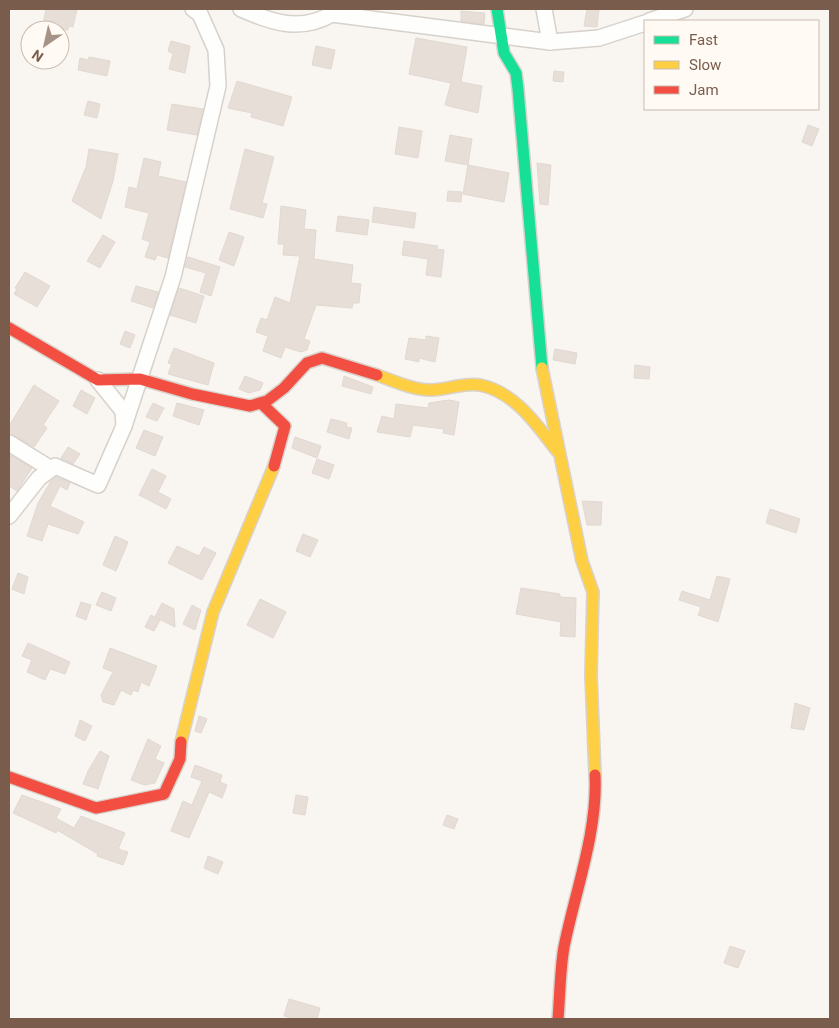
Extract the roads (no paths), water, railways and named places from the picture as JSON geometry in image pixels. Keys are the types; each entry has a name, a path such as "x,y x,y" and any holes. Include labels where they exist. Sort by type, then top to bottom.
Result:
{"street":[{"path":"9,516 40,478 55,466 98,485 124,426 173,277 218,86 216,50 200,14 193,9"},
{"path":"241,9 284,25 320,21 332,14 550,42 599,38 644,23"},
{"path":"497,9 504,53 516,73 518,89 541,365 582,561 593,592 591,675 596,768 593,815 564,949 558,1019"},
{"path":"544,9 550,42"},
{"path":"652,20 685,9"},
{"path":"9,328 98,380 123,411 124,426"},
{"path":"98,380 140,379 192,394 250,406 261,403 284,388 307,363 322,358 435,392 465,384 484,386 507,395 535,423 560,455"},
{"path":"9,777 96,808 164,794 180,759 181,737 213,612 273,469 285,426 261,403"},
{"path":"9,443 51,469"},
{"path":"560,1003 571,1019"}]}
